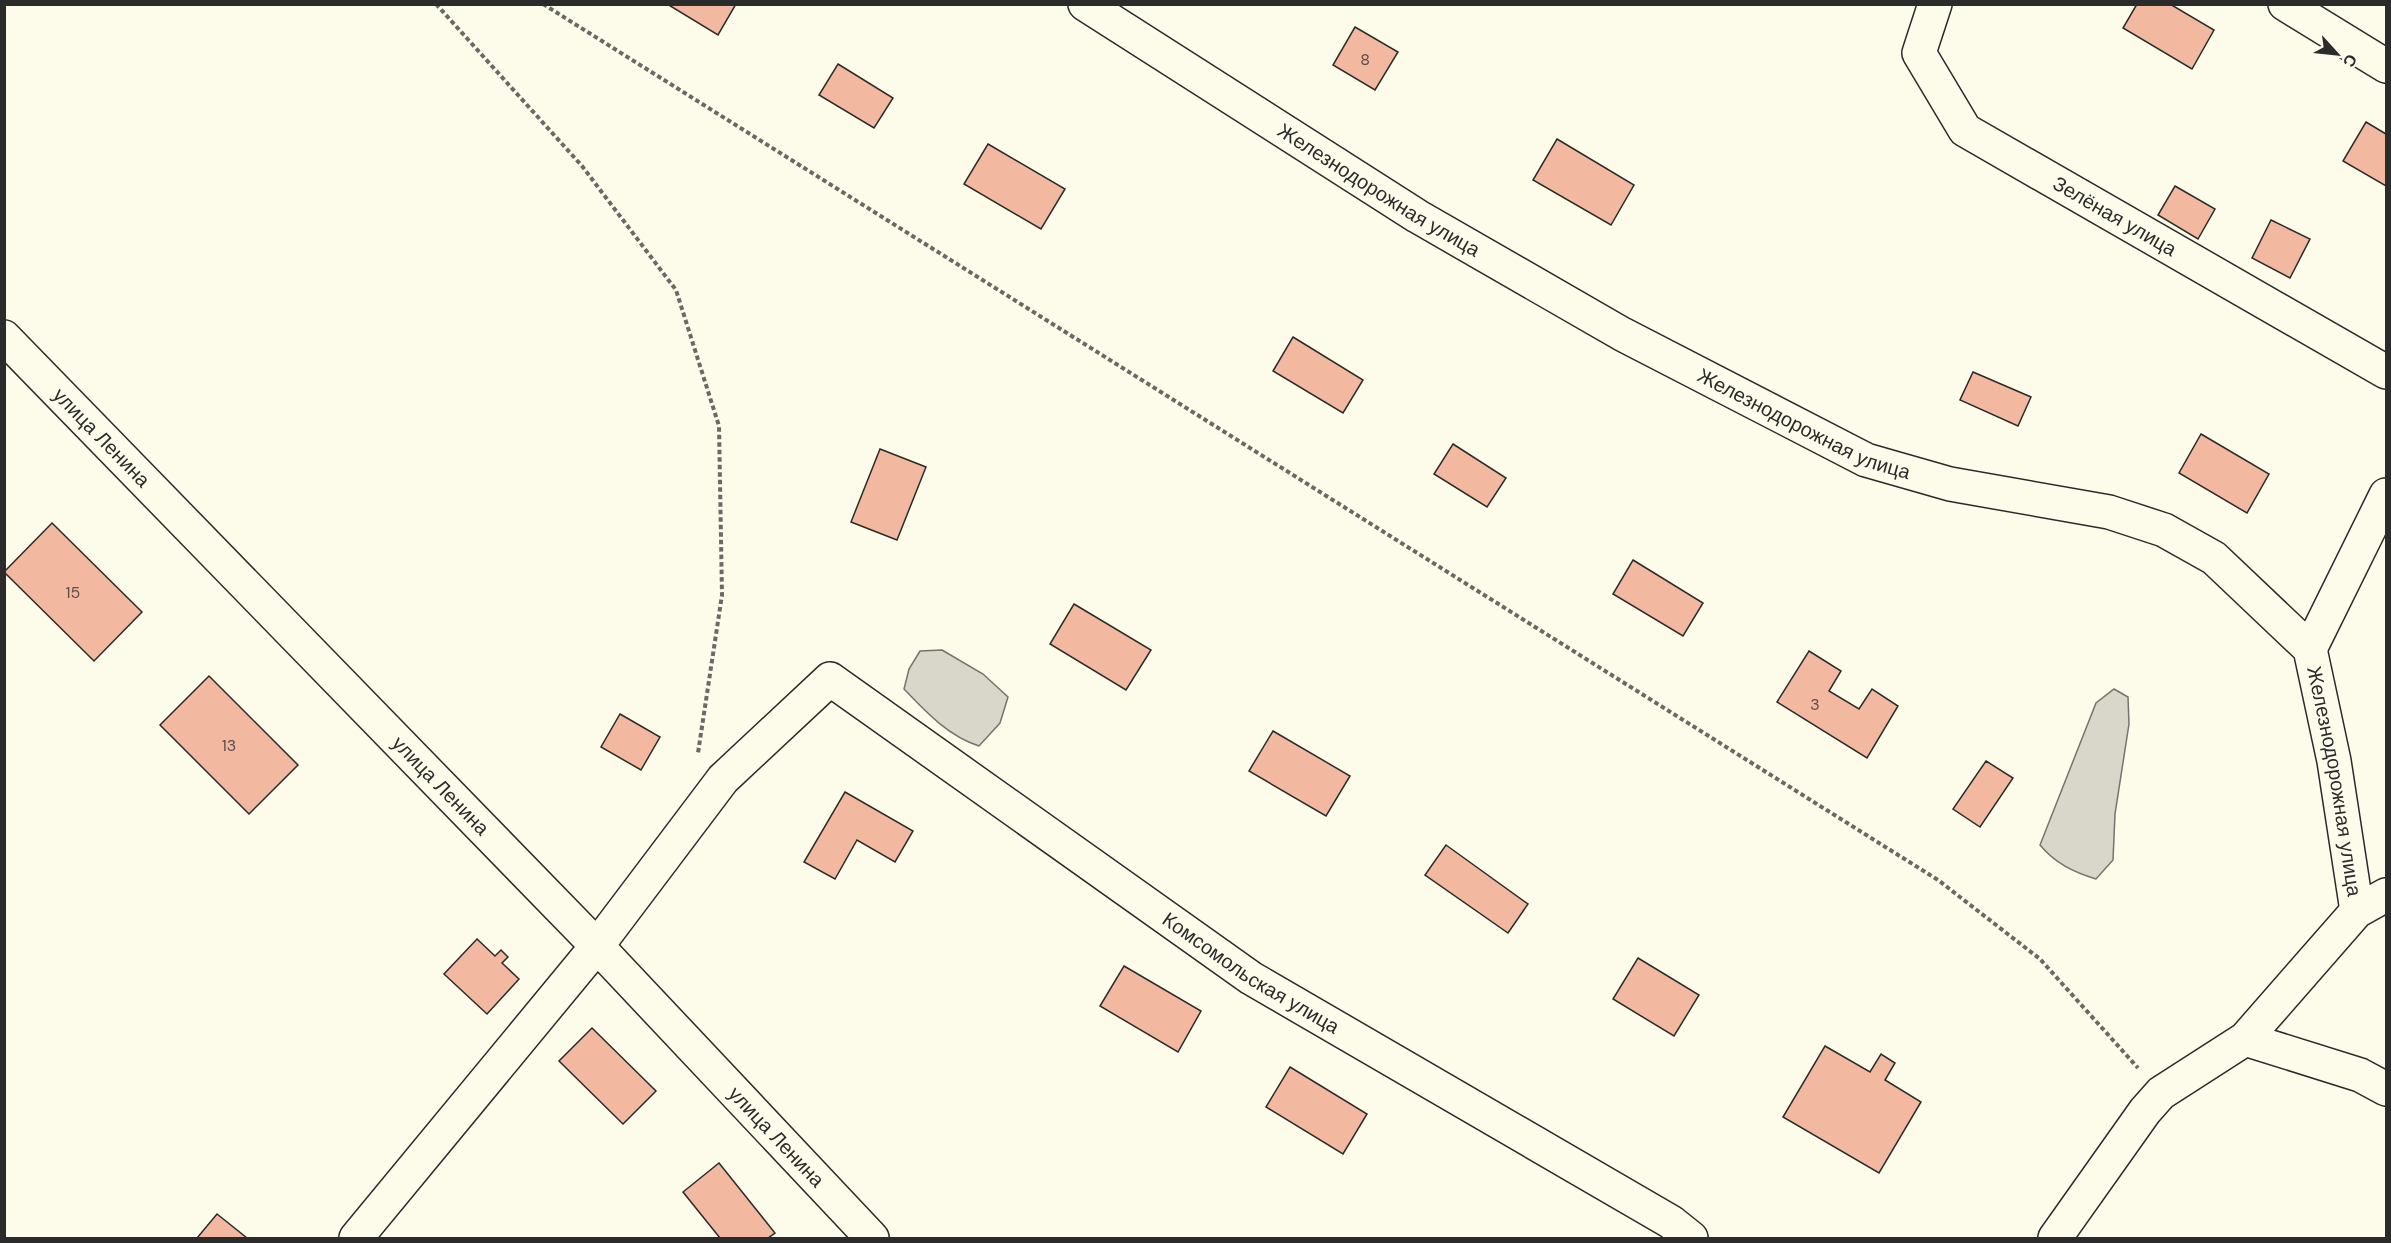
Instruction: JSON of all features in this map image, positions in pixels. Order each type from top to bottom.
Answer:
[{"type":"street","name":"Железнодорожная улица","points":[[1085,4],[1418,216],[1633,339],[1866,460],[1950,484],[2109,512],[2164,530],[2214,558],[2310,649],[2334,761],[2357,910]]},
{"type":"street","name":"Зелёная улица","points":[[1935,4],[1919,53],[1965,130],[2386,372]]},
{"type":"street","points":[[2284,4],[2386,66]]},
{"type":"street","name":"улица Ленина","points":[[4,337],[597,946],[872,1239]]},
{"type":"street","points":[[2310,649],[2386,495]]},
{"type":"street","name":"Комсомольская улица","points":[[597,946],[723,779],[830,679],[1251,978],[1671,1222],[1691,1239]]},
{"type":"street","points":[[2055,1239],[2145,1111],[2161,1093],[2245,1038],[2357,910],[2386,895]]},
{"type":"street","points":[[356,1239],[597,946]]},
{"type":"street","points":[[2245,1038],[2360,1075],[2386,1089]]},
{"type":"path","points":[[436,4],[582,166],[676,290],[719,426],[722,595],[696,762]]},
{"type":"path","points":[[543,4],[1938,880],[2040,959],[2161,1093]]},
{"type":"shaded area","points":[[942,650],[983,674],[1008,697],[1000,723],[979,746],[947,730],[904,689],[909,669],[920,651]]},
{"type":"shaded area","points":[[2114,689],[2128,697],[2129,724],[2115,814],[2113,860],[2096,879],[2065,866],[2040,845],[2096,703]]},
{"type":"building","points":[[667,4],[736,4],[718,35]]},
{"type":"building","points":[[2137,4],[2170,4],[2214,30],[2192,69],[2123,28]]},
{"type":"building","points":[[1355,27],[1398,52],[1375,90],[1333,65]]},
{"type":"building","points":[[838,64],[893,98],[874,128],[819,95]]},
{"type":"building","points":[[2366,122],[2386,134],[2386,186],[2343,161]]},
{"type":"building","points":[[1557,139],[1634,185],[1611,225],[1533,180]]},
{"type":"building","points":[[988,144],[1065,189],[1041,229],[964,184]]},
{"type":"building","points":[[2175,186],[2215,209],[2198,239],[2158,215]]},
{"type":"building","points":[[2271,220],[2310,239],[2290,278],[2252,258]]},
{"type":"building","points":[[1293,337],[1363,380],[1343,413],[1273,371]]},
{"type":"building","points":[[1973,372],[2031,397],[2018,426],[1960,400]]},
{"type":"building","points":[[2201,434],[2269,474],[2247,513],[2179,473]]},
{"type":"building","points":[[1453,444],[1506,478],[1487,507],[1434,474]]},
{"type":"building","points":[[880,449],[926,467],[897,540],[851,522]]},
{"type":"building","points":[[52,523],[142,612],[94,661],[4,572]]},
{"type":"building","points":[[1633,560],[1703,603],[1683,636],[1613,594]]},
{"type":"building","points":[[1074,604],[1151,650],[1126,690],[1050,644]]},
{"type":"building","points":[[1809,651],[1841,671],[1829,691],[1859,709],[1872,689],[1898,706],[1867,758],[1777,702]]},
{"type":"building","points":[[209,676],[298,765],[249,814],[160,725]]},
{"type":"building","points":[[620,714],[660,737],[641,770],[601,747]]},
{"type":"building","points":[[1273,731],[1350,776],[1326,816],[1249,771]]},
{"type":"building","points":[[1986,761],[2013,778],[1980,827],[1953,809]]},
{"type":"building","points":[[845,792],[913,831],[895,862],[857,840],[835,879],[804,862]]},
{"type":"building","points":[[1446,845],[1528,904],[1508,933],[1425,875]]},
{"type":"building","points":[[477,939],[495,956],[501,950],[508,957],[502,963],[519,979],[487,1014],[444,974]]},
{"type":"building","points":[[1638,958],[1699,995],[1674,1036],[1613,999]]},
{"type":"building","points":[[1124,966],[1201,1011],[1178,1052],[1100,1006]]},
{"type":"building","points":[[592,1028],[656,1091],[623,1124],[559,1061]]},
{"type":"building","points":[[1825,1046],[1870,1072],[1881,1054],[1895,1063],[1885,1080],[1921,1102],[1879,1173],[1783,1117]]},
{"type":"building","points":[[1290,1067],[1367,1114],[1343,1154],[1266,1107]]},
{"type":"building","points":[[719,1163],[775,1233],[768,1238],[720,1238],[683,1192]]},
{"type":"building","points":[[217,1214],[247,1238],[197,1238]]}]
